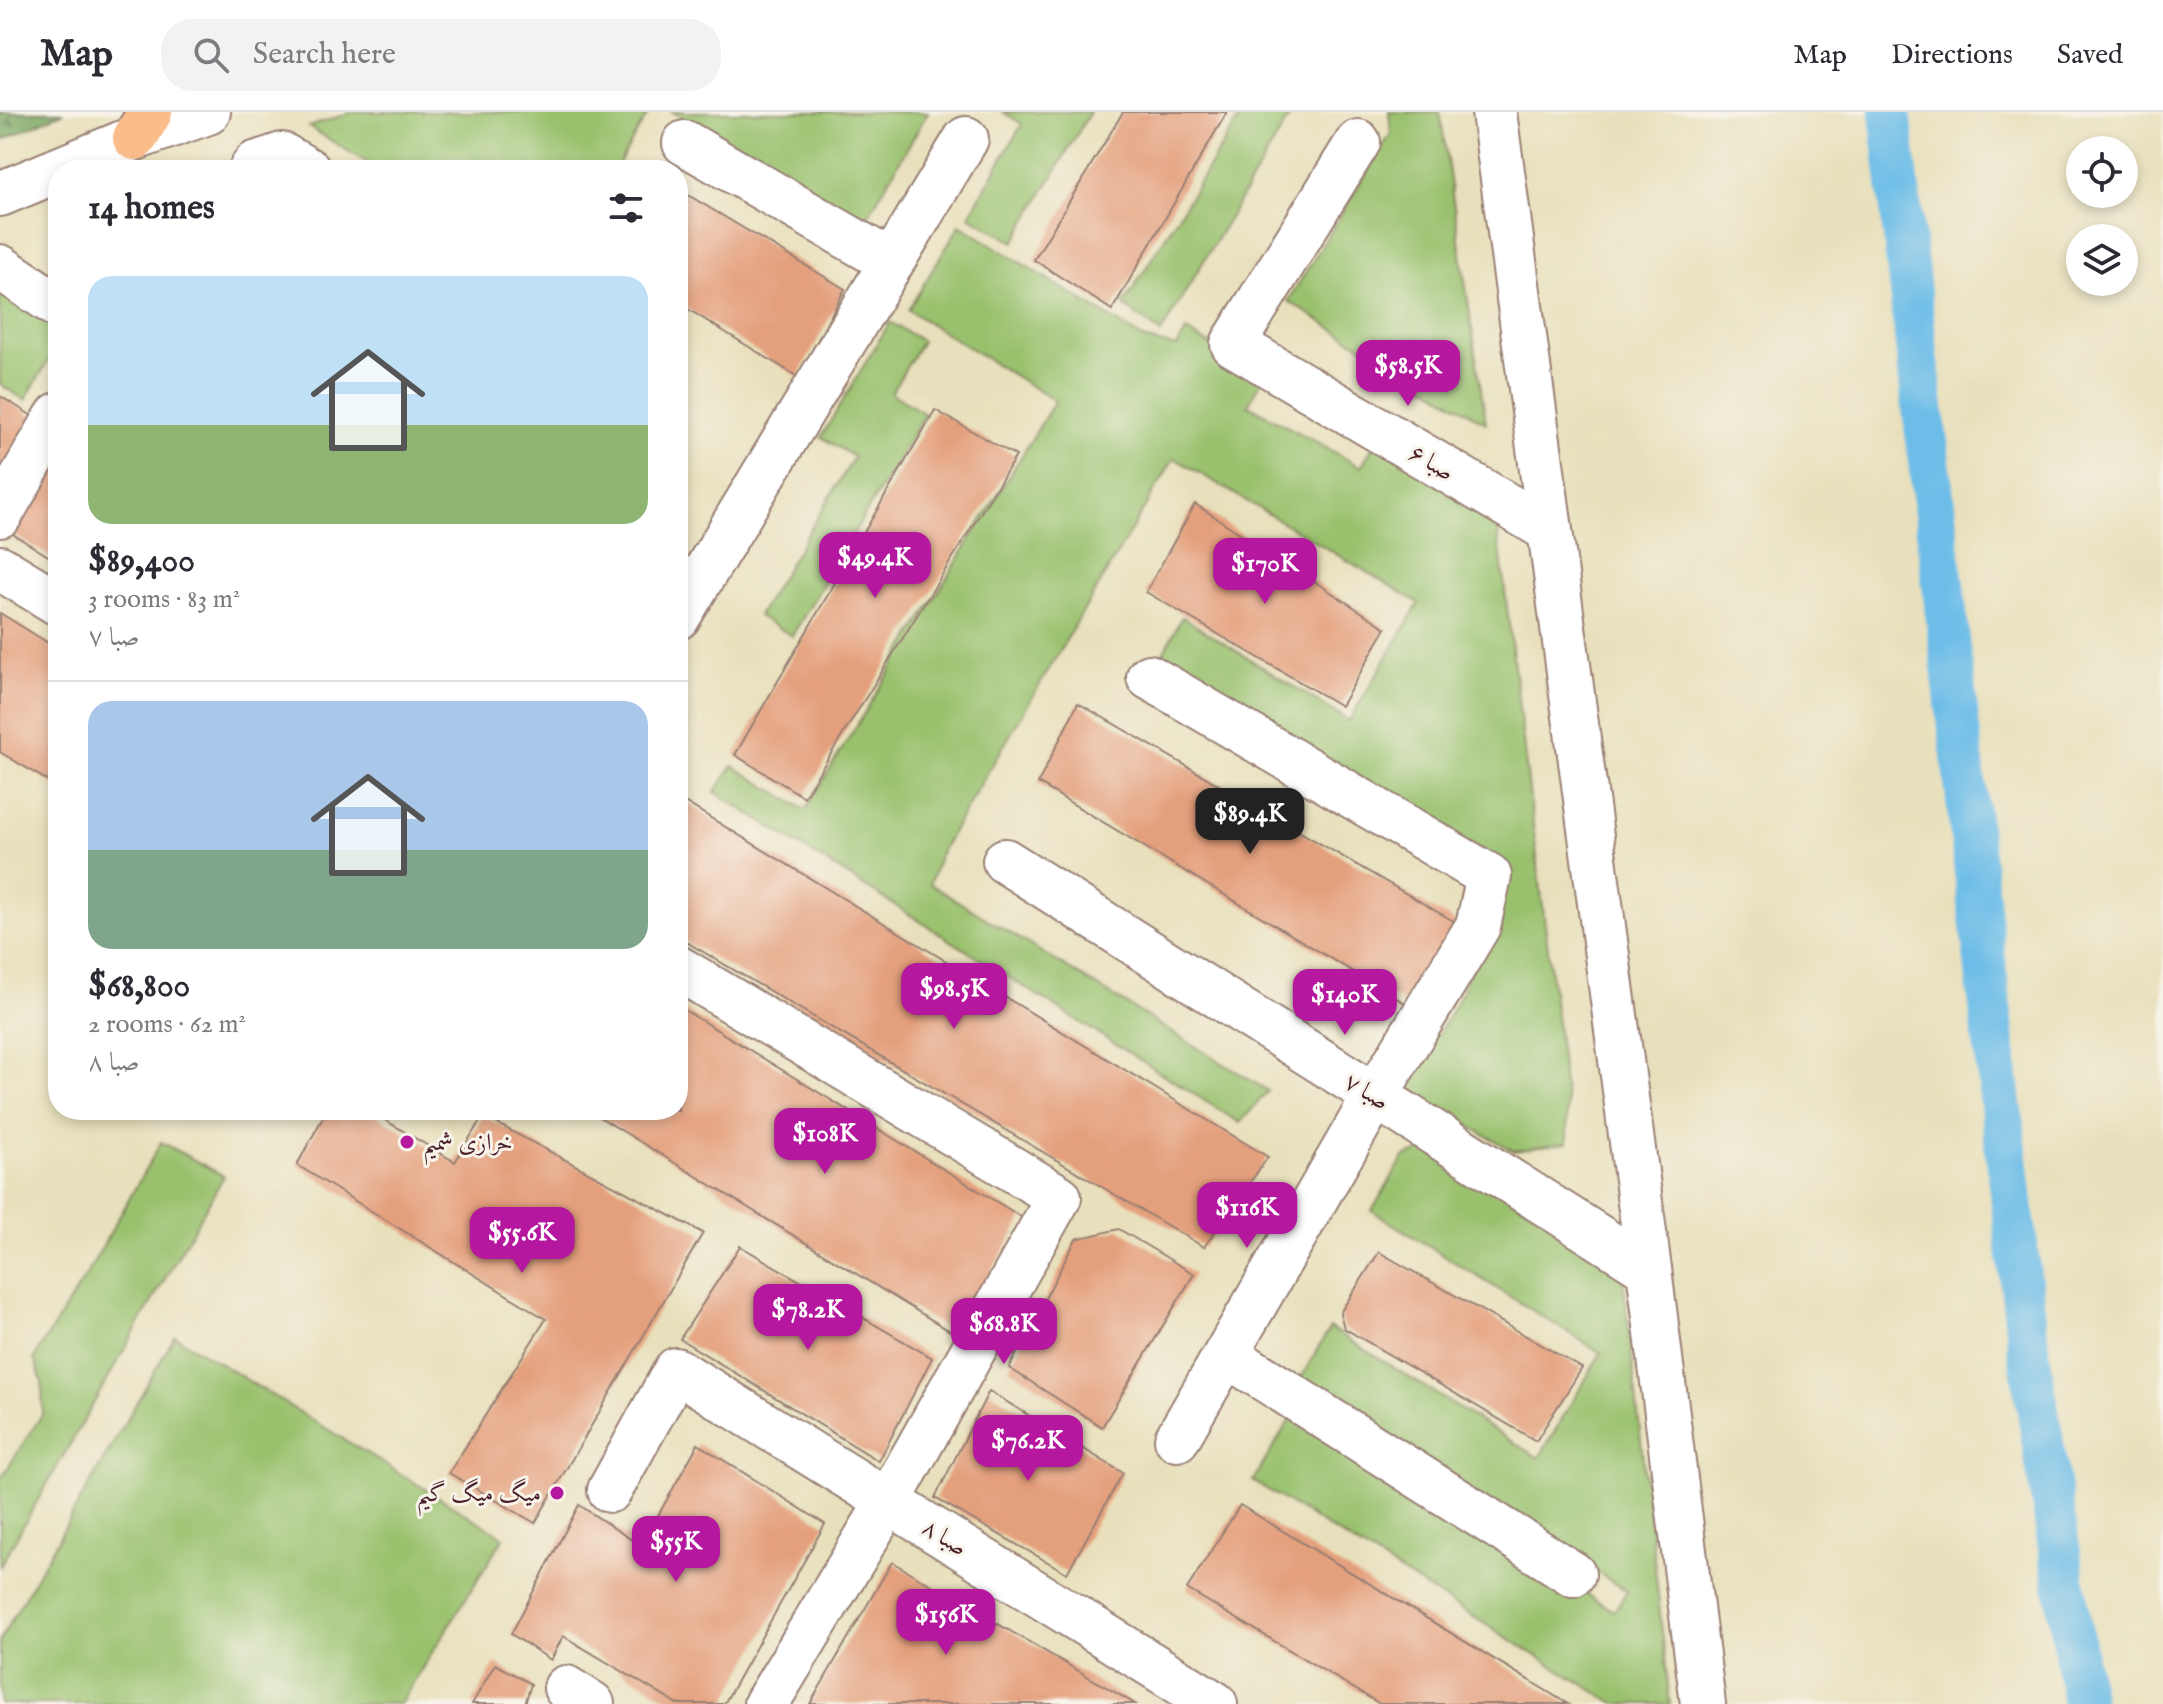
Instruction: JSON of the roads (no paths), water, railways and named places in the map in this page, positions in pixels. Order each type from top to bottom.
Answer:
[{"type":"street","points":[[70,160],[143,125],[208,112]]},
{"type":"street","points":[[1494,112],[1649,1269],[1703,1704]]},
{"type":"street","points":[[688,600],[966,139]]},
{"type":"street","name":"صبا ۶","points":[[1358,142],[1233,344],[1549,530]]},
{"type":"street","points":[[685,143],[891,262]]},
{"type":"street","points":[[267,160],[282,155],[291,160]]},
{"type":"street","points":[[0,194],[48,171]]},
{"type":"street","points":[[0,267],[48,299]]},
{"type":"street","points":[[0,515],[48,432]]},
{"type":"street","points":[[0,568],[48,597]]},
{"type":"street","points":[[1149,677],[1489,876],[1478,926],[1375,1096],[1177,1439]]},
{"type":"street","name":"صبا ۷","points":[[1005,861],[1649,1269]]},
{"type":"street","points":[[688,974],[1059,1197],[888,1502],[766,1704]]},
{"type":"street","points":[[1227,1355],[1573,1574]]},
{"type":"street","name":"صبا ۸","points":[[610,1490],[676,1370],[1215,1704]]},
{"type":"waterway","points":[[1890,112],[2028,1346],[2083,1704]]},
{"type":"place","name":"خرازی شمیم","points":[[407,1142]]},
{"type":"place","name":"میگ میگ گیم","points":[[557,1493]]}]
